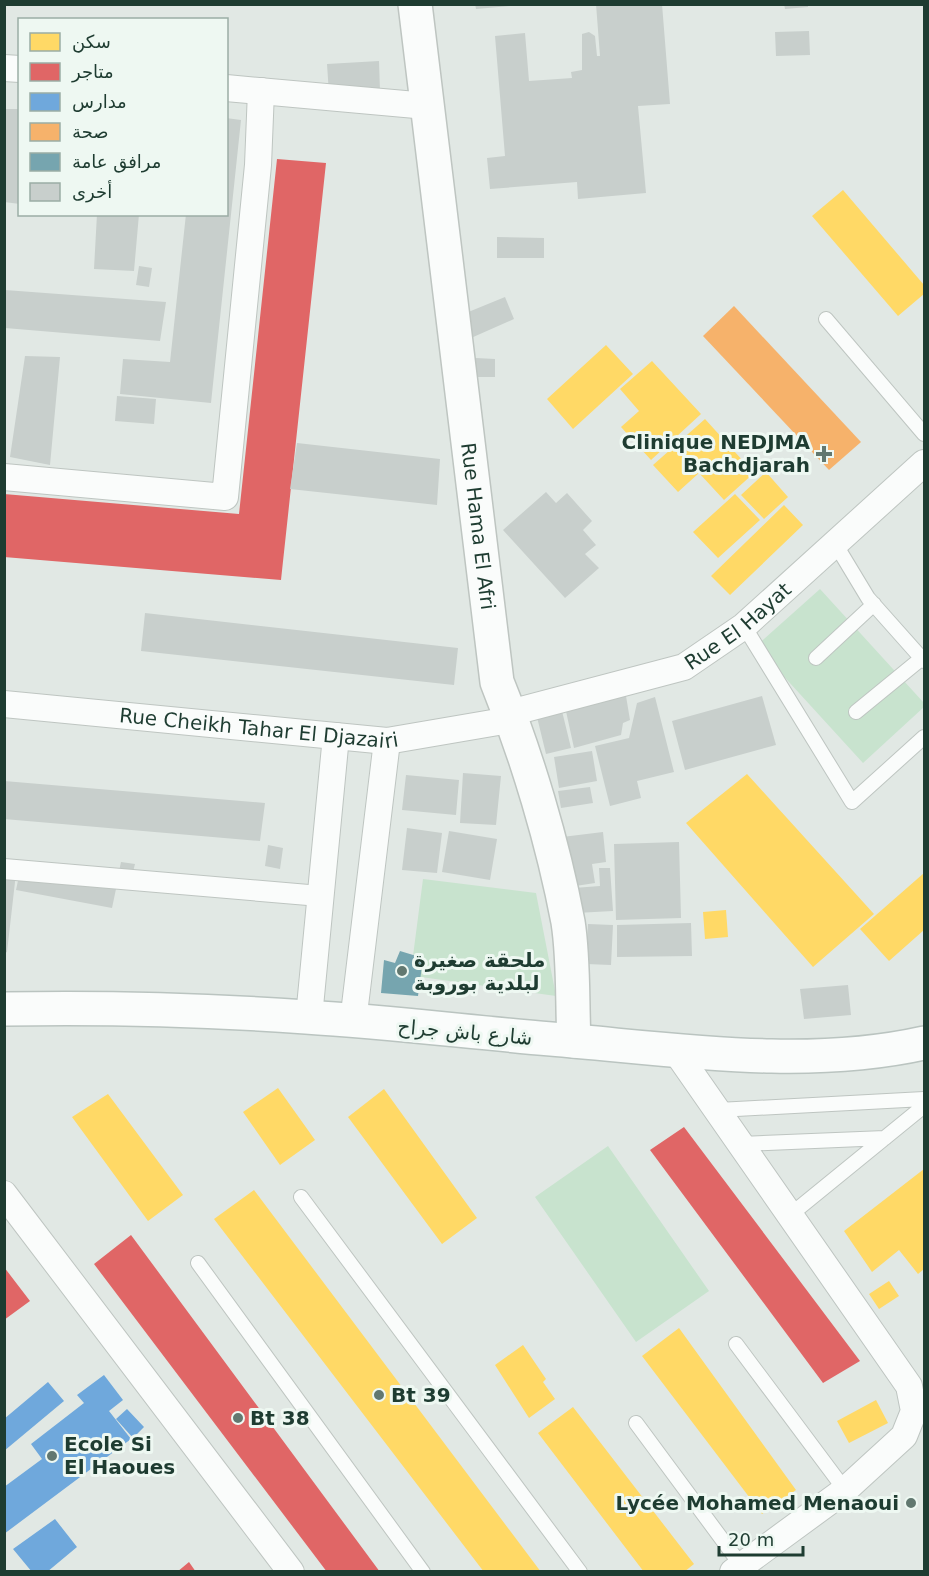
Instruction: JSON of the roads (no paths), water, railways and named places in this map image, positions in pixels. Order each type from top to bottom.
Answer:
[{"type":"street","name":"Rue Hama El Afri","points":[[415,4],[497,682],[510,713],[544,827],[568,924],[574,1041]]},
{"type":"street","points":[[228,88],[427,106]]},
{"type":"street","points":[[4,477],[225,497],[258,165],[261,91]]},
{"type":"street","name":"Rue El Hayat","points":[[510,713],[684,667],[744,626],[924,463]]},
{"type":"street","name":"Rue Cheikh Tahar El Djazairi","points":[[4,704],[387,741],[498,722],[510,713]]},
{"type":"street","points":[[309,1017],[336,736]]},
{"type":"street","points":[[353,1022],[387,741]]},
{"type":"street","points":[[4,869],[320,896]]},
{"type":"street","name":"شارع باش جراح","points":[[4,1009],[84,1008],[309,1017],[675,1050],[807,1057],[898,1049],[924,1043]]},
{"type":"street","points":[[675,1050],[909,1386],[914,1411],[904,1436],[845,1490],[737,1568]]},
{"type":"street","points":[[4,1194],[291,1572]]},
{"type":"lane","points":[[826,319],[924,434]]},
{"type":"lane","points":[[836,545],[874,604],[923,659],[856,712]]},
{"type":"lane","points":[[816,658],[874,604]]},
{"type":"lane","points":[[744,626],[852,802],[924,737]]},
{"type":"lane","points":[[718,1110],[924,1099]]},
{"type":"lane","points":[[789,1216],[924,1106]]},
{"type":"lane","points":[[741,1144],[885,1138]]},
{"type":"lane","points":[[301,1197],[580,1572]]},
{"type":"lane","points":[[198,1263],[423,1572]]},
{"type":"lane","points":[[736,1344],[845,1490]]},
{"type":"lane","points":[[636,1422],[737,1568]]},
{"type":"place","name":"Clinique NEDJMA Bachdjarah","points":[[824,454]]},
{"type":"place","name":"ملحقة صغيرة لبلدية بوروبة","points":[[402,971]]},
{"type":"place","name":"Bt 39","points":[[379,1395]]},
{"type":"place","name":"Bt 38","points":[[238,1418]]},
{"type":"place","name":"Ecole Si El Haoues","points":[[52,1456]]},
{"type":"place","name":"Lycée Mohamed Menaoui","points":[[911,1503]]}]
